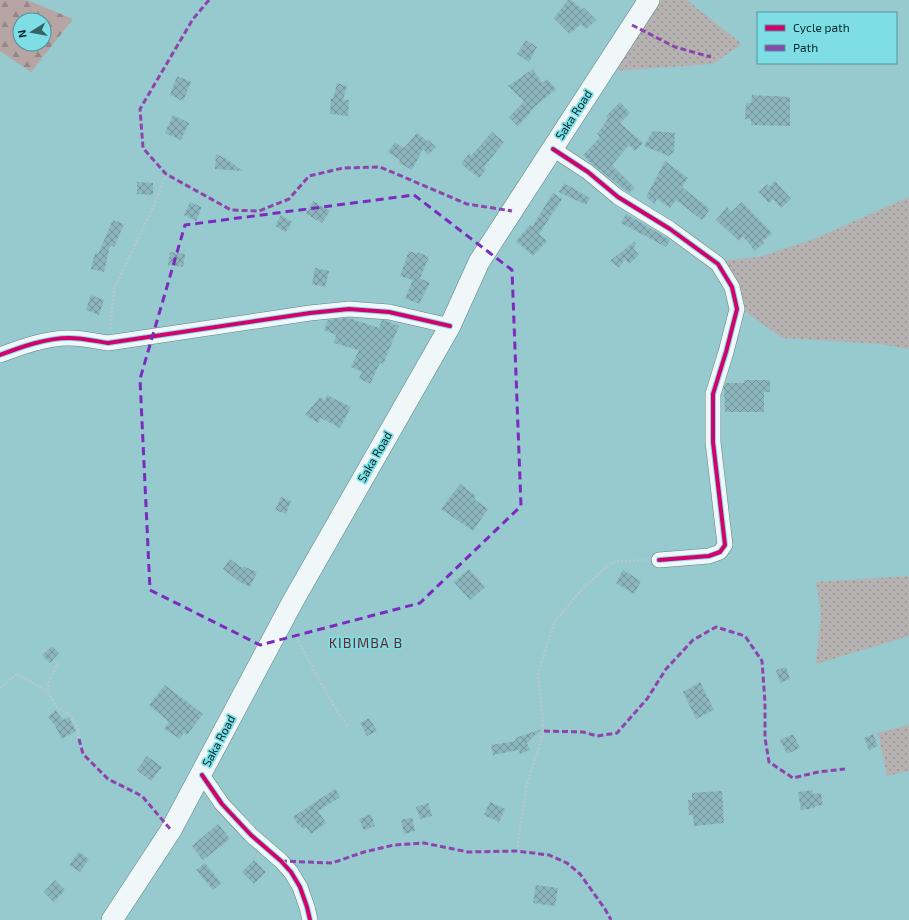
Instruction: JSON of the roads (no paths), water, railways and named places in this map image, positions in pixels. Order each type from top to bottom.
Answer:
[{"type":"main road","name":"Saka Road","points":[[112,920],[171,830],[202,775],[285,616],[450,326],[480,262],[649,0]]},
{"type":"street","points":[[553,149],[588,172],[618,197],[670,229],[718,264],[732,287],[735,298],[737,309],[713,394],[713,442],[725,545],[720,552],[710,556],[659,560]]},
{"type":"street","points":[[0,355],[51,340],[68,338],[108,343],[310,313],[349,309],[389,312],[450,326]]},
{"type":"street","points":[[202,775],[222,804],[251,835],[281,861],[291,872],[300,887],[308,907],[310,920]]},
{"type":"district","name":"KIBIMBA B","points":[[366,643]]}]
